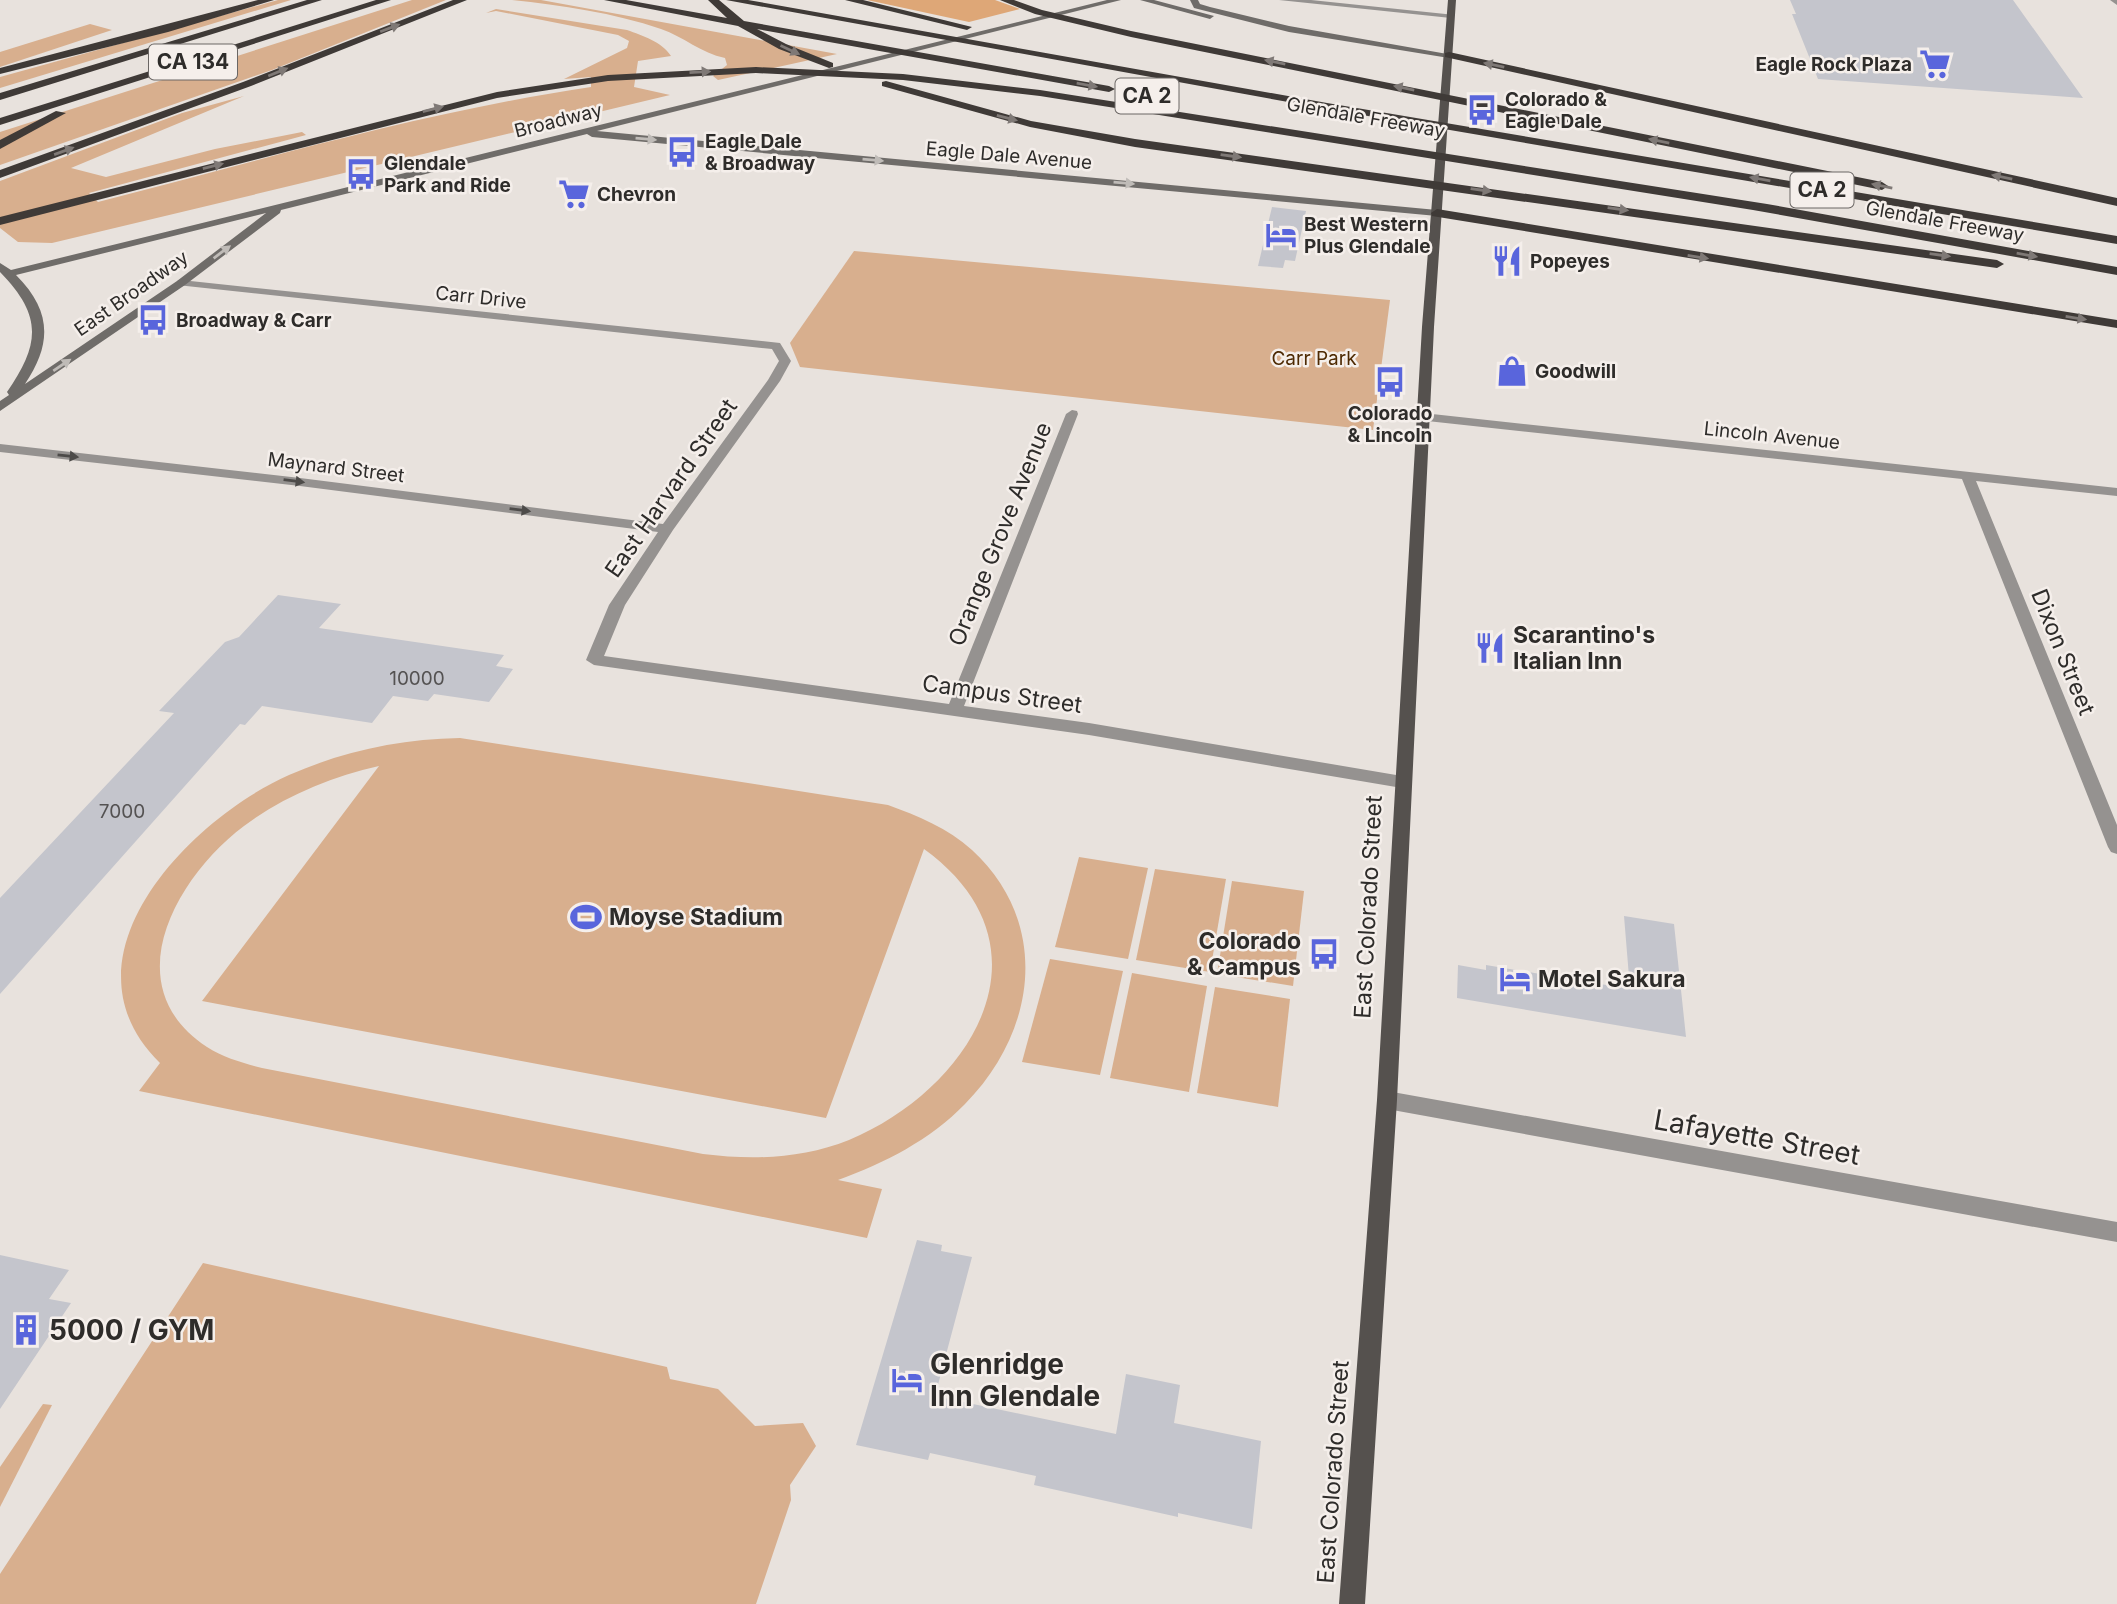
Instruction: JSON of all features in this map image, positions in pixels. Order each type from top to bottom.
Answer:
[{"type":"highway","points":[[0,70],[164,30],[269,0]]},
{"type":"highway","name":"CA 134","points":[[0,97],[317,0]]},
{"type":"highway","points":[[0,110],[360,0]]},
{"type":"highway","name":"CA 134","points":[[0,122],[386,0]]},
{"type":"highway","points":[[0,174],[247,84],[462,0]]},
{"type":"highway","name":"CA 2","points":[[609,0],[1120,91]]},
{"type":"highway","points":[[713,0],[738,22],[810,58],[961,107],[1030,124],[1135,143],[1550,199],[2117,281]]},
{"type":"highway","name":"Glendale Freeway","points":[[731,0],[1327,106],[2117,240]]},
{"type":"highway","points":[[850,0],[1011,36]]},
{"type":"highway","points":[[1005,0],[1039,12],[1131,34],[2117,233]]},
{"type":"highway","points":[[0,110],[331,4]]},
{"type":"highway","points":[[0,145],[61,113],[106,85],[171,37],[201,8]]},
{"type":"highway","points":[[0,70],[157,20]]},
{"type":"highway","points":[[1051,44],[1123,60],[1176,78]]},
{"type":"highway","points":[[1449,55],[2117,202]]},
{"type":"highway","points":[[0,220],[453,104],[584,81],[659,74],[756,69],[845,72],[940,80],[1318,132]]},
{"type":"highway","name":"Glendale Freeway","points":[[1187,103],[1318,132],[2117,271]]},
{"type":"highway","points":[[1437,213],[2117,324]]},
{"type":"main road","name":"Broadway","points":[[4,270],[282,207],[1117,0]]},
{"type":"main road","points":[[1144,0],[1166,7],[1449,55]]},
{"type":"main road","points":[[1194,0],[1197,6],[1289,29]]},
{"type":"main road","name":"East Colorado Street","points":[[1352,1604],[1387,1100],[1423,416],[1452,0]]},
{"type":"main road","name":"Eagle Dale Avenue","points":[[578,133],[1437,213]]},
{"type":"main road","name":"East Broadway","points":[[2,405],[181,283],[282,207]]},
{"type":"main road","points":[[2,405],[31,369],[41,330],[36,307],[4,270]]},
{"type":"street","points":[[1283,0],[1451,15]]},
{"type":"street","name":"Carr Drive","points":[[181,283],[776,346]]},
{"type":"street","name":"East Harvard Street","points":[[594,660],[617,605],[667,529],[774,381],[785,360],[776,346]]},
{"type":"street","name":"Orange Grove Avenue","points":[[954,711],[1072,414]]},
{"type":"street","name":"Lincoln Avenue","points":[[1423,416],[2117,492]]},
{"type":"street","name":"Maynard Street","points":[[0,448],[300,482],[667,529]]},
{"type":"street","name":"Dixon Street","points":[[1967,475],[2117,847]]},
{"type":"street","name":"Campus Street","points":[[594,660],[1089,729],[1402,782]]},
{"type":"street","name":"Lafayette Street","points":[[1387,1100],[2117,1232]]},
{"type":"green space","points":[[278,0],[291,0],[0,88],[0,77]]},
{"type":"green space","points":[[412,0],[446,0],[272,70],[0,165],[0,132]]},
{"type":"green space","points":[[512,0],[541,0],[837,54],[718,80],[713,76],[727,65],[725,58],[661,29],[587,10]]},
{"type":"green space","points":[[496,9],[627,30],[651,40],[662,46],[671,56],[638,61],[634,87],[670,95],[52,243],[18,242],[0,228],[0,181],[182,113],[244,96],[71,168],[106,177],[215,149],[302,132],[306,135],[89,193],[98,202],[405,123],[591,87],[591,77],[564,79],[627,48],[629,41],[618,35],[496,11],[486,13]]},
{"type":"green space","points":[[90,24],[112,30],[0,67],[0,52]]},
{"type":"green space","name":"Carr Park","points":[[854,251],[1390,300],[1373,430],[800,367],[790,343]]},
{"type":"green space","points":[[460,738],[888,805],[953,835],[972,850],[997,879],[1014,910],[1023,943],[1025,977],[1020,1011],[1008,1044],[989,1075],[951,1117],[906,1149],[838,1180],[882,1189],[867,1238],[139,1091],[160,1063],[131,1022],[121,980],[128,937],[147,896],[176,858],[212,824],[251,796],[289,775],[351,753]],"holes":[[[379,766],[202,1001],[826,1118],[924,849],[964,887],[986,928],[992,970],[983,1011],[963,1051],[932,1086],[893,1117],[849,1140],[813,1151],[777,1156],[703,1154],[262,1068],[227,1057],[207,1047],[179,1022],[164,994],[160,964],[165,933],[178,902],[196,873],[219,848],[259,815],[309,789]]]},
{"type":"green space","points":[[1079,857],[1148,868],[1128,959],[1055,947]]},
{"type":"green space","points":[[1155,869],[1226,879],[1210,972],[1136,960]]},
{"type":"green space","points":[[1232,881],[1304,891],[1293,986],[1217,974]]},
{"type":"green space","points":[[1050,959],[1123,971],[1100,1075],[1022,1062]]},
{"type":"green space","points":[[1132,973],[1207,986],[1189,1092],[1110,1078]]},
{"type":"green space","points":[[1215,987],[1290,999],[1278,1107],[1197,1093]]},
{"type":"green space","points":[[203,1263],[667,1367],[670,1379],[718,1389],[755,1426],[803,1423],[816,1446],[790,1485],[791,1500],[756,1604],[0,1604],[0,1574]]},
{"type":"green space","points":[[43,1404],[52,1405],[0,1507],[0,1467]]},
{"type":"shaded area","points":[[867,0],[995,0],[1020,9],[969,22]]},
{"type":"building","name":"Eagle Rock Plaza","points":[[1790,0],[2013,0],[2083,98],[1818,79],[1792,14],[1796,14]]},
{"type":"building","points":[[1272,207],[1306,211],[1295,261],[1285,260],[1283,268],[1258,266]]},
{"type":"building","points":[[278,595],[341,604],[319,628],[504,655],[496,666],[513,669],[489,702],[434,694],[428,701],[393,696],[372,723],[262,706],[245,725],[240,724],[0,994],[0,898],[174,713],[159,711],[225,642],[239,637]]},
{"type":"building","name":"Motel Sakura","points":[[1624,916],[1674,924],[1686,1037],[1457,998],[1458,965],[1486,970],[1486,965],[1630,989]]},
{"type":"building","name":"Glenridge Inn Glendale","points":[[917,1240],[942,1245],[941,1251],[972,1257],[935,1396],[1116,1434],[1126,1374],[1180,1385],[1174,1423],[1261,1441],[1252,1529],[1178,1513],[1178,1517],[1034,1485],[1036,1476],[930,1453],[928,1460],[856,1445]]},
{"type":"building","name":"5000 / GYM","points":[[0,1255],[69,1270],[49,1299],[71,1303],[0,1409]]},
{"type":"place","name":"Eagle Rock Plaza","points":[[1935,64]]},
{"type":"place","name":"Colorado & Eagle Dale","points":[[1482,110]]},
{"type":"place","name":"Eagle Dale & Broadway","points":[[682,152]]},
{"type":"place","name":"Glendale Park and Ride","points":[[361,174]]},
{"type":"place","name":"Chevron","points":[[574,194]]},
{"type":"place","name":"Best Western Plus Glendale","points":[[1281,235]]},
{"type":"place","name":"Popeyes","points":[[1507,261]]},
{"type":"place","name":"Broadway & Carr","points":[[153,320]]},
{"type":"place","name":"Goodwill","points":[[1512,371]]},
{"type":"place","name":"Colorado & Lincoln","points":[[1390,382]]},
{"type":"place","name":"Scarantino's Italian Inn","points":[[1490,648]]},
{"type":"place","name":"Moyse Stadium","points":[[586,917]]},
{"type":"place","name":"Colorado & Campus","points":[[1324,954]]},
{"type":"place","name":"Motel Sakura","points":[[1515,979]]},
{"type":"place","name":"5000 / GYM","points":[[26,1330]]},
{"type":"place","name":"Glenridge Inn Glendale","points":[[907,1380]]}]
